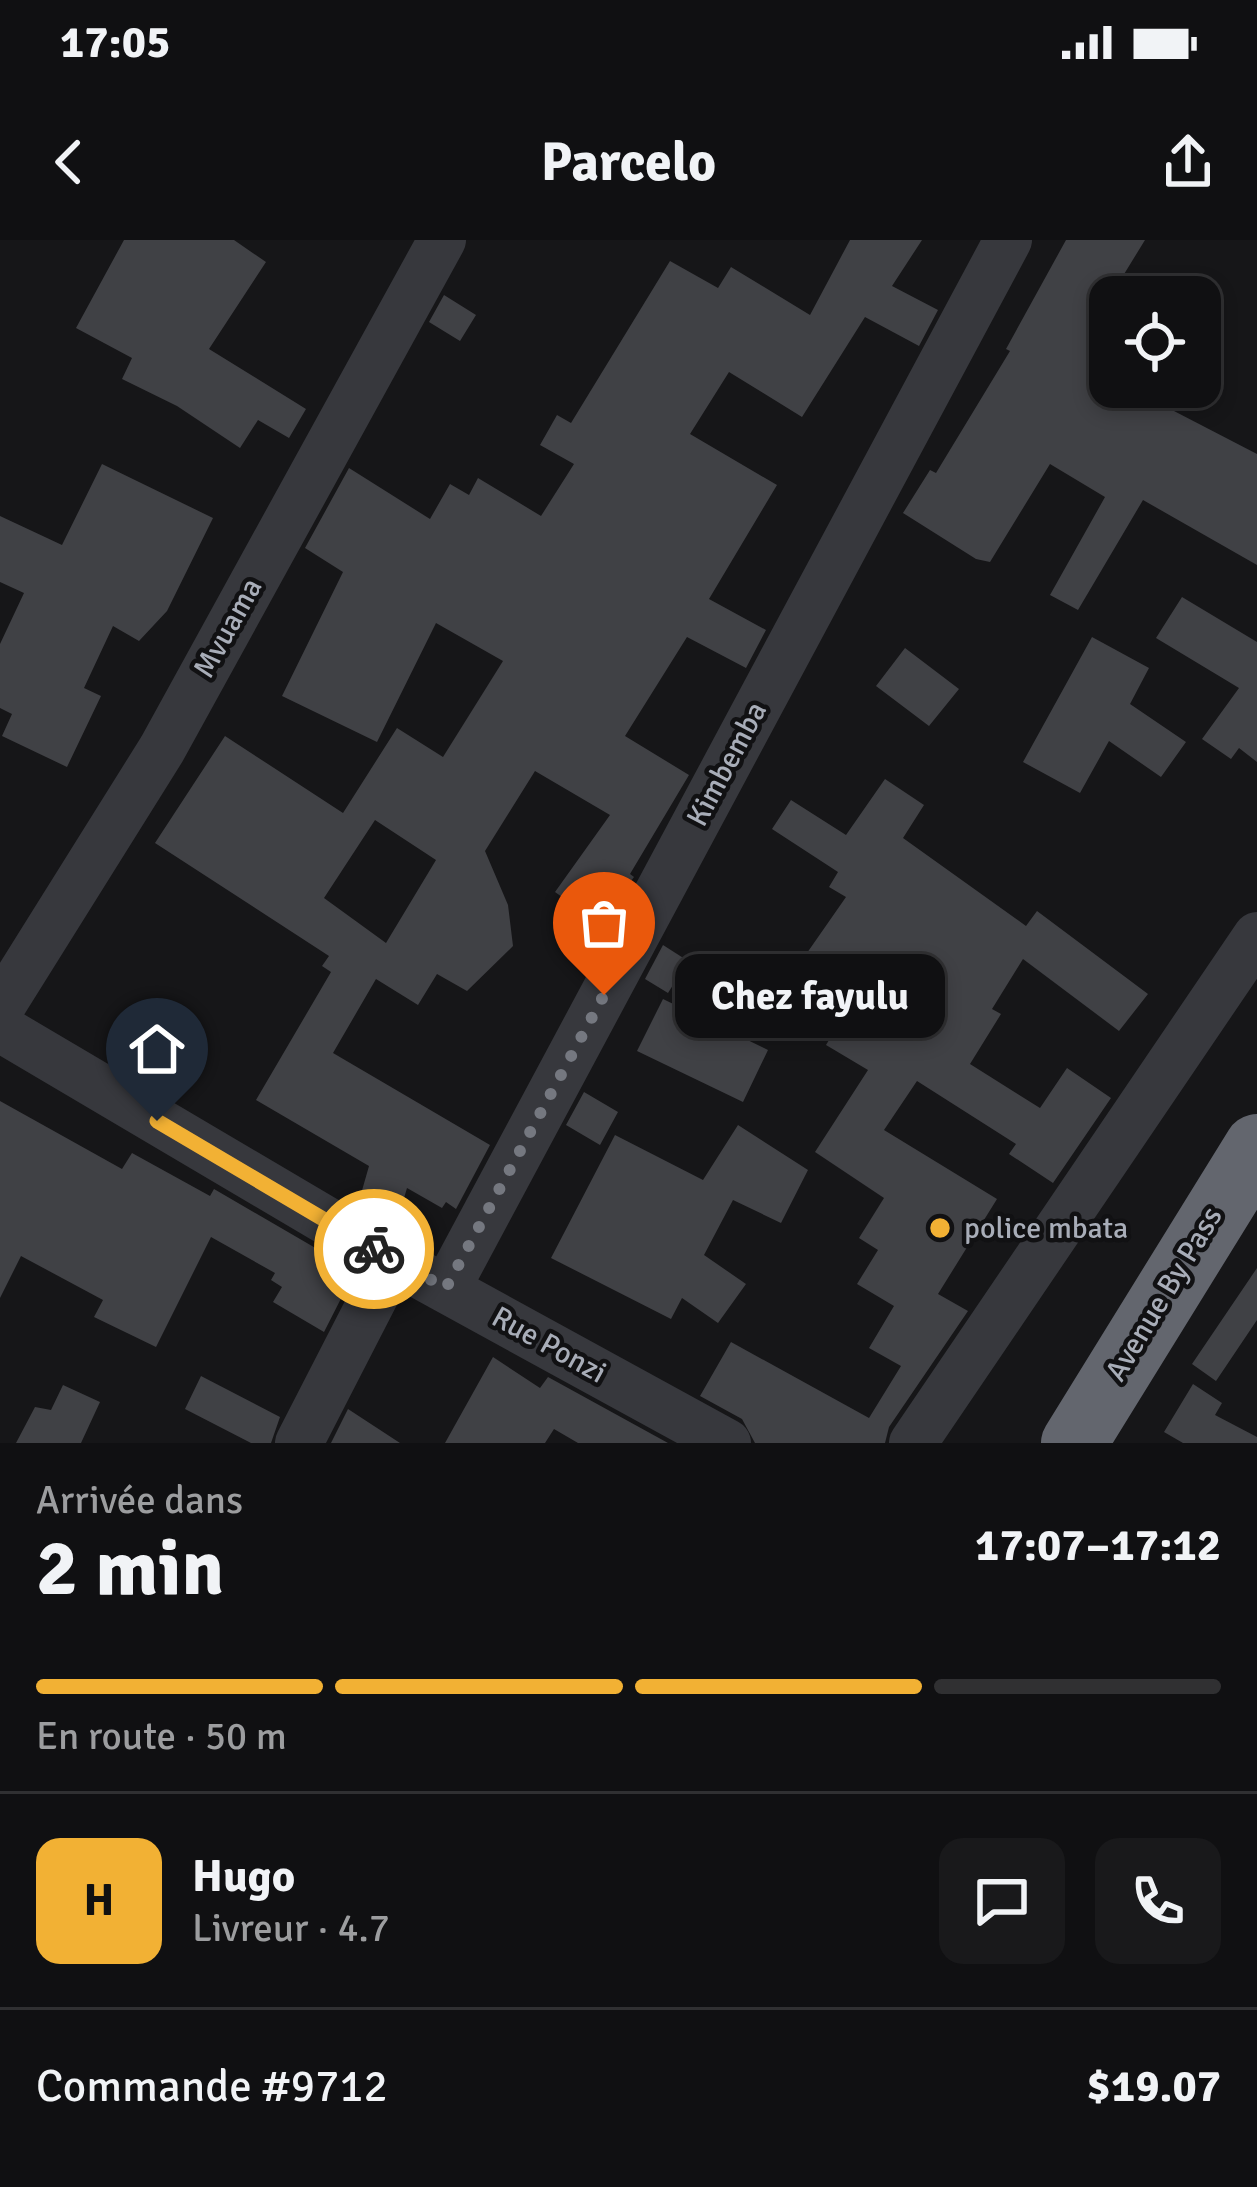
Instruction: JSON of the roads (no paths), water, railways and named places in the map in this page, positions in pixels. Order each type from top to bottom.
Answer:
[{"type":"highway","name":"Avenue By Pass","points":[[1074,1443],[1257,1147]]},
{"type":"street","name":"Mvuama","points":[[0,1008],[162,749],[442,240]]},
{"type":"street","name":"Kimbemba","points":[[446,1288],[1008,240]]},
{"type":"street","points":[[913,1443],[1257,936]]},
{"type":"street","name":"Rue Ponzi","points":[[0,1028],[393,1261],[727,1443]]},
{"type":"street","points":[[299,1443],[393,1261]]},
{"type":"place","name":"Chez fayulu","points":[[604,995]]},
{"type":"place","name":"police mbata","points":[[940,1228]]}]
